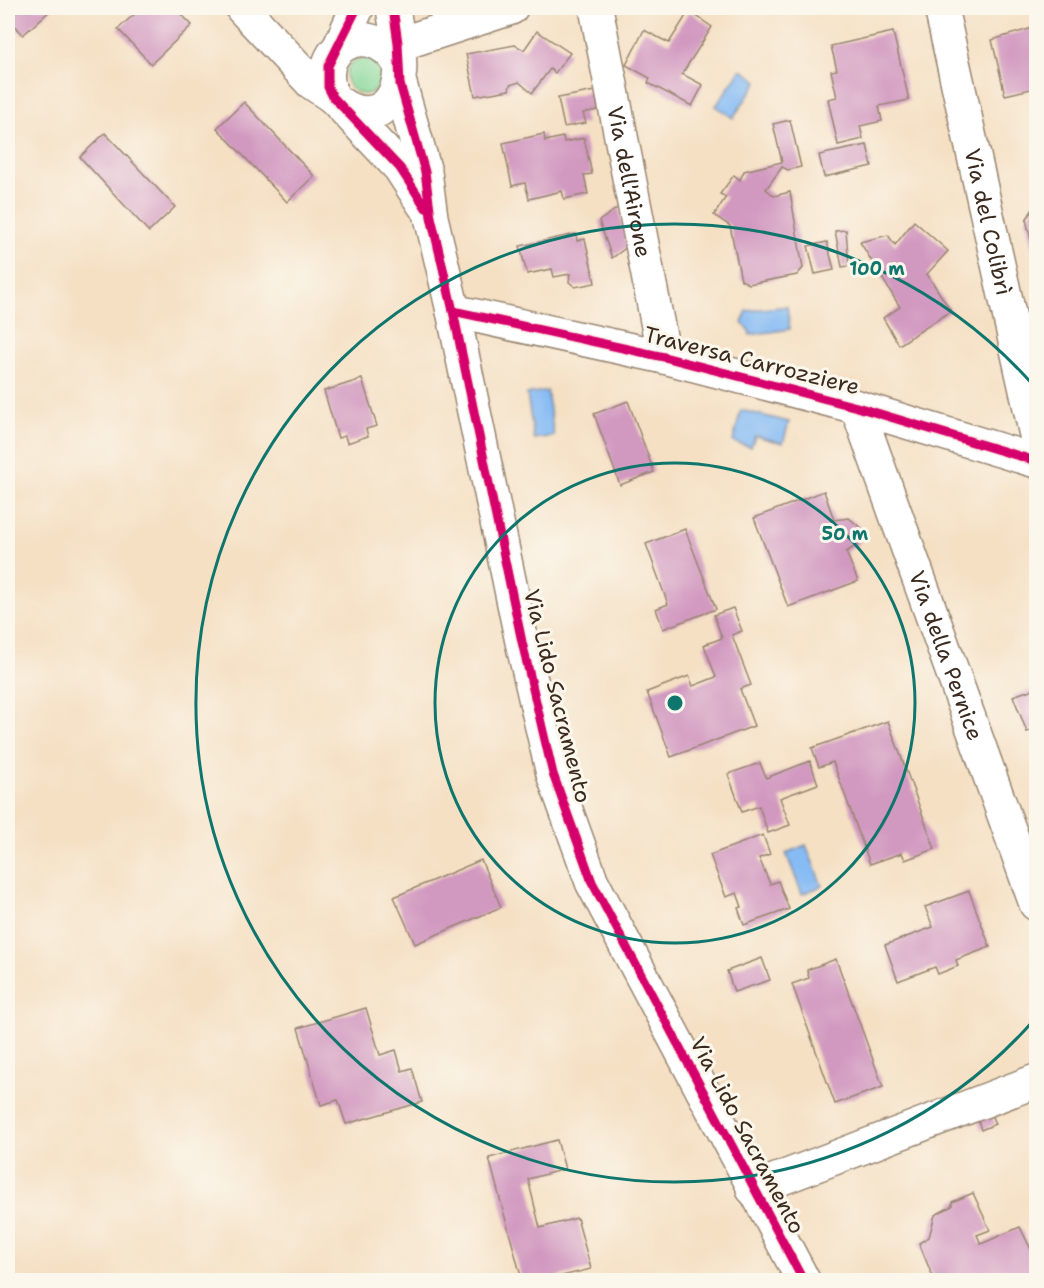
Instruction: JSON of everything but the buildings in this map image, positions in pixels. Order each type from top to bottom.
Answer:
[{"type":"street","points":[[357,8],[327,77],[336,100],[400,168],[431,217]]},
{"type":"street","points":[[248,13],[311,82],[357,112],[375,111],[391,101],[395,59],[393,8]]},
{"type":"street","points":[[395,59],[511,8]]},
{"type":"street","name":"Via dell'Airone","points":[[596,8],[664,357]]},
{"type":"street","name":"Via del Colibrì","points":[[941,8],[1036,435]]},
{"type":"street","points":[[248,13],[303,45],[337,50],[356,39],[366,39],[395,59],[425,172],[431,217]]},
{"type":"street","name":"Via Lido Sacramento","points":[[431,217],[453,311],[522,642],[553,774],[592,882],[803,1281]]},
{"type":"street","name":"Traversa Carrozziere","points":[[453,311],[664,357],[857,407],[1036,461]]},
{"type":"street","name":"Via della Pernice","points":[[857,407],[1036,904]]},
{"type":"street","points":[[753,1189],[1036,1081]]},
{"type":"green space","points":[[364,58],[377,63],[382,76],[377,89],[364,94],[351,89],[346,76],[351,63]]},
{"type":"water","points":[[741,69],[758,81],[733,118],[716,106]]},
{"type":"water","points":[[787,306],[790,329],[750,335],[749,330],[742,323],[747,311]]},
{"type":"water","points":[[547,391],[554,436],[534,439],[527,394]]},
{"type":"water","points":[[741,410],[789,422],[783,443],[755,436],[751,447],[733,442]]},
{"type":"water","points":[[806,845],[822,886],[802,894],[786,853]]},
{"type":"cycle path","points":[[357,8],[328,66],[328,87],[333,97],[400,168],[426,208]]},
{"type":"cycle path","points":[[393,8],[400,84],[425,172],[431,217],[453,311],[522,642],[553,774],[592,882],[803,1280]]},
{"type":"cycle path","points":[[453,311],[664,357],[857,407],[1036,461]]}]
